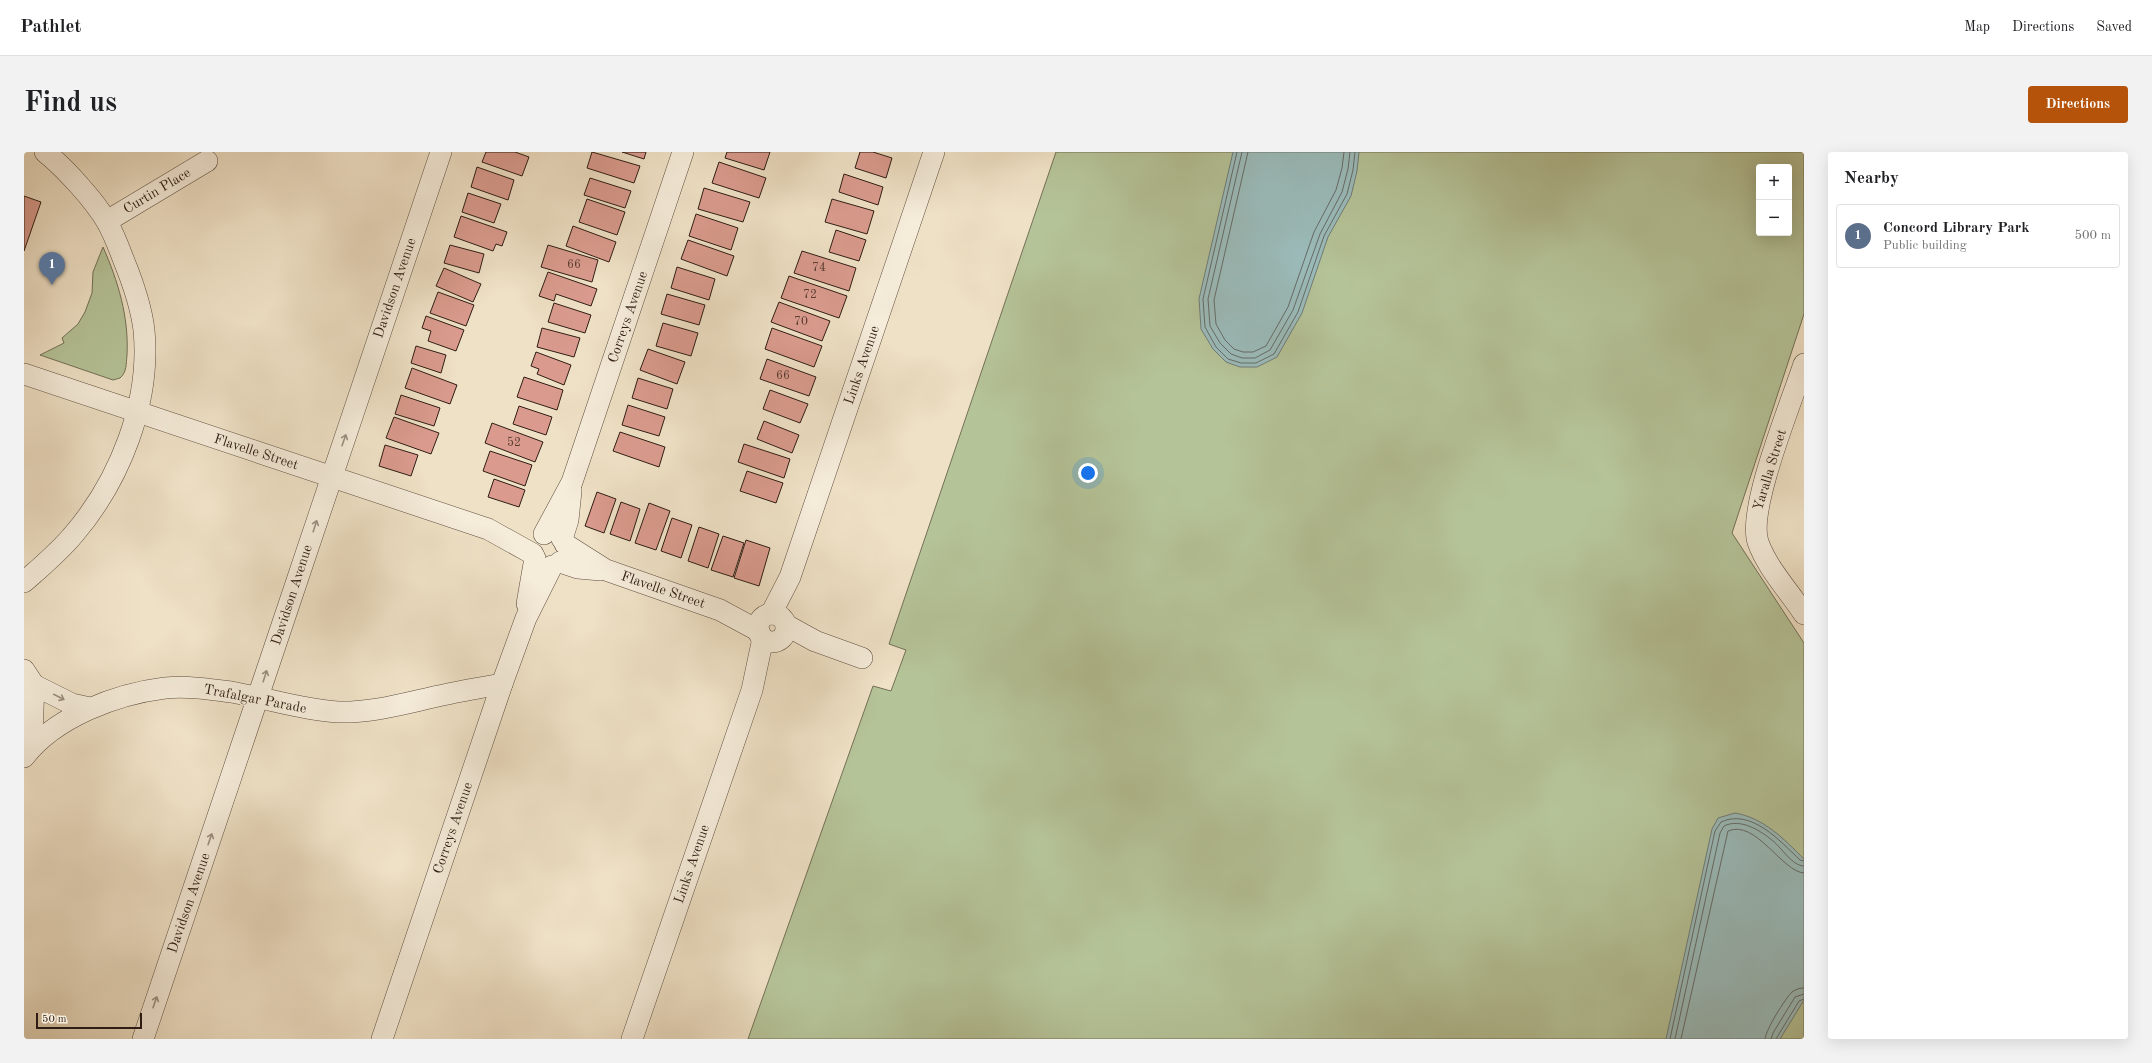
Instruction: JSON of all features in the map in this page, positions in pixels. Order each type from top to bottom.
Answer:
[{"type":"street","points":[[24,582],[62,547],[90,514],[119,464],[137,412],[144,367],[144,330],[133,283],[107,221],[79,186],[45,152]]},
{"type":"street","name":"Davidson Avenue","points":[[157,1039],[265,700],[338,479],[441,152]]},
{"type":"street","name":"Davidson Avenue","points":[[338,479],[454,152]]},
{"type":"street","name":"Correys Avenue","points":[[382,1039],[502,684],[526,618],[530,579],[549,549],[683,152]]},
{"type":"street","name":"Links Avenue","points":[[632,1039],[934,152]]},
{"type":"street","name":"Curtin Place","points":[[107,221],[207,161]]},
{"type":"street","name":"Yaralla Street","points":[[1804,364],[1764,482],[1758,503],[1755,523],[1758,541],[1767,560],[1804,614]]},
{"type":"street","name":"Flavelle Street","points":[[24,374],[549,549],[578,568],[606,570],[862,658]]},
{"type":"street","points":[[29,677],[72,704],[90,708]]},
{"type":"street","points":[[26,754],[33,729],[29,677]]},
{"type":"street","name":"Trafalgar Parade","points":[[26,754],[56,728],[90,708],[134,694],[165,688],[194,687],[315,710],[339,712],[373,710],[502,684]]},
{"type":"street","name":"Davidson Avenue","points":[[143,1039],[265,700]]},
{"type":"green space","points":[[1056,152],[1804,152],[1804,314],[1732,533],[1804,643],[1804,1039],[748,1039],[873,686],[891,691],[906,650],[889,644]]},
{"type":"green space","points":[[103,247],[118,286],[126,327],[126,368],[120,378],[113,380],[40,355],[64,343],[62,338],[78,324],[85,312],[92,293],[93,272]]},
{"type":"water","points":[[1233,152],[1359,152],[1357,171],[1351,196],[1328,237],[1302,313],[1277,357],[1257,367],[1240,367],[1226,362],[1213,349],[1201,329],[1199,299]]},
{"type":"water","points":[[1735,813],[1755,819],[1773,830],[1804,859],[1804,1000],[1780,1039],[1666,1039],[1712,829],[1718,818]]},
{"type":"building","points":[[486,152],[515,152],[529,157],[522,176],[482,162]]},
{"type":"building","points":[[592,152],[640,166],[634,183],[587,168]]},
{"type":"building","points":[[622,152],[646,152],[644,159]]},
{"type":"building","points":[[727,152],[770,152],[764,170],[725,158]]},
{"type":"building","points":[[860,152],[873,152],[892,158],[886,178],[855,168]]},
{"type":"building","points":[[719,162],[766,178],[759,198],[712,183]]},
{"type":"building","points":[[477,167],[514,180],[508,200],[471,187]]},
{"type":"building","points":[[844,174],[883,187],[878,205],[839,192]]},
{"type":"building","points":[[590,178],[631,191],[625,208],[584,195]]},
{"type":"building","points":[[704,188],[750,202],[743,222],[698,209]]},
{"type":"building","points":[[468,193],[501,204],[494,223],[462,212]]},
{"type":"building","points":[[24,196],[41,202],[24,251]]},
{"type":"building","points":[[587,199],[625,212],[617,235],[579,222]]},
{"type":"building","points":[[832,199],[874,211],[867,234],[825,222]]},
{"type":"building","points":[[696,214],[738,228],[731,250],[689,236]]},
{"type":"building","points":[[461,216],[507,232],[502,246],[496,244],[493,251],[454,237]]},
{"type":"building","points":[[573,226],[616,242],[609,262],[566,246]]},
{"type":"building","points":[[836,230],[866,240],[859,261],[829,252]]},
{"type":"building","points":[[688,240],[734,256],[727,276],[681,259]]},
{"type":"building","points":[[450,245],[484,254],[479,273],[444,263]]},
{"type":"building","points":[[548,245],[598,260],[592,282],[541,267]]},
{"type":"building","points":[[802,251],[856,268],[849,291],[794,273]]},
{"type":"building","points":[[677,267],[715,279],[709,300],[671,288]]},
{"type":"building","points":[[444,268],[481,284],[473,302],[436,286]]},
{"type":"building","points":[[548,272],[597,289],[591,306],[556,294],[554,301],[539,296]]},
{"type":"building","points":[[789,276],[847,296],[839,318],[781,298]]},
{"type":"building","points":[[438,292],[474,305],[466,326],[430,313]]},
{"type":"building","points":[[667,294],[705,305],[699,325],[661,314]]},
{"type":"building","points":[[779,302],[830,321],[822,341],[771,322]]},
{"type":"building","points":[[554,303],[591,315],[585,333],[548,322]]},
{"type":"building","points":[[426,316],[464,330],[456,351],[428,341],[431,331],[422,328]]},
{"type":"building","points":[[663,323],[698,333],[691,356],[656,346]]},
{"type":"building","points":[[542,328],[580,338],[574,357],[537,347]]},
{"type":"building","points":[[772,328],[822,346],[814,367],[765,349]]},
{"type":"building","points":[[416,346],[446,355],[441,373],[411,363]]},
{"type":"building","points":[[648,349],[685,362],[677,384],[640,370]]},
{"type":"building","points":[[536,352],[571,365],[564,385],[537,374],[539,369],[531,366]]},
{"type":"building","points":[[767,359],[816,377],[809,396],[760,379]]},
{"type":"building","points":[[412,368],[457,385],[450,404],[405,388]]},
{"type":"building","points":[[524,377],[563,390],[557,410],[517,397]]},
{"type":"building","points":[[638,378],[673,389],[667,409],[632,398]]},
{"type":"building","points":[[770,390],[808,404],[800,423],[763,409]]},
{"type":"building","points":[[401,395],[440,408],[434,426],[395,414]]},
{"type":"building","points":[[628,405],[665,417],[659,436],[622,425]]},
{"type":"building","points":[[519,406],[552,417],[546,435],[513,424]]},
{"type":"building","points":[[394,417],[439,433],[431,454],[386,438]]},
{"type":"building","points":[[764,421],[799,435],[792,453],[757,439]]},
{"type":"building","points":[[492,423],[543,442],[535,462],[485,443]]},
{"type":"building","points":[[620,432],[665,447],[659,467],[613,451]]},
{"type":"building","points":[[744,444],[790,459],[784,478],[738,462]]},
{"type":"building","points":[[385,445],[418,455],[411,476],[379,466]]},
{"type":"building","points":[[490,451],[532,465],[525,486],[483,471]]},
{"type":"building","points":[[747,471],[783,483],[776,503],[740,491]]},
{"type":"building","points":[[494,479],[525,490],[519,507],[488,497]]},
{"type":"building","points":[[597,492],[616,499],[604,533],[585,526]]},
{"type":"building","points":[[621,502],[640,509],[630,541],[610,534]]},
{"type":"building","points":[[649,503],[670,511],[656,550],[635,543]]},
{"type":"building","points":[[672,518],[692,525],[681,558],[661,551]]},
{"type":"building","points":[[699,527],[719,534],[708,568],[688,561]]},
{"type":"building","points":[[723,536],[744,543],[733,577],[711,570]]},
{"type":"building","points":[[746,540],[770,548],[759,586],[734,578]]},
{"type":"place","name":"Concord Library Park","points":[[52,285]]}]
